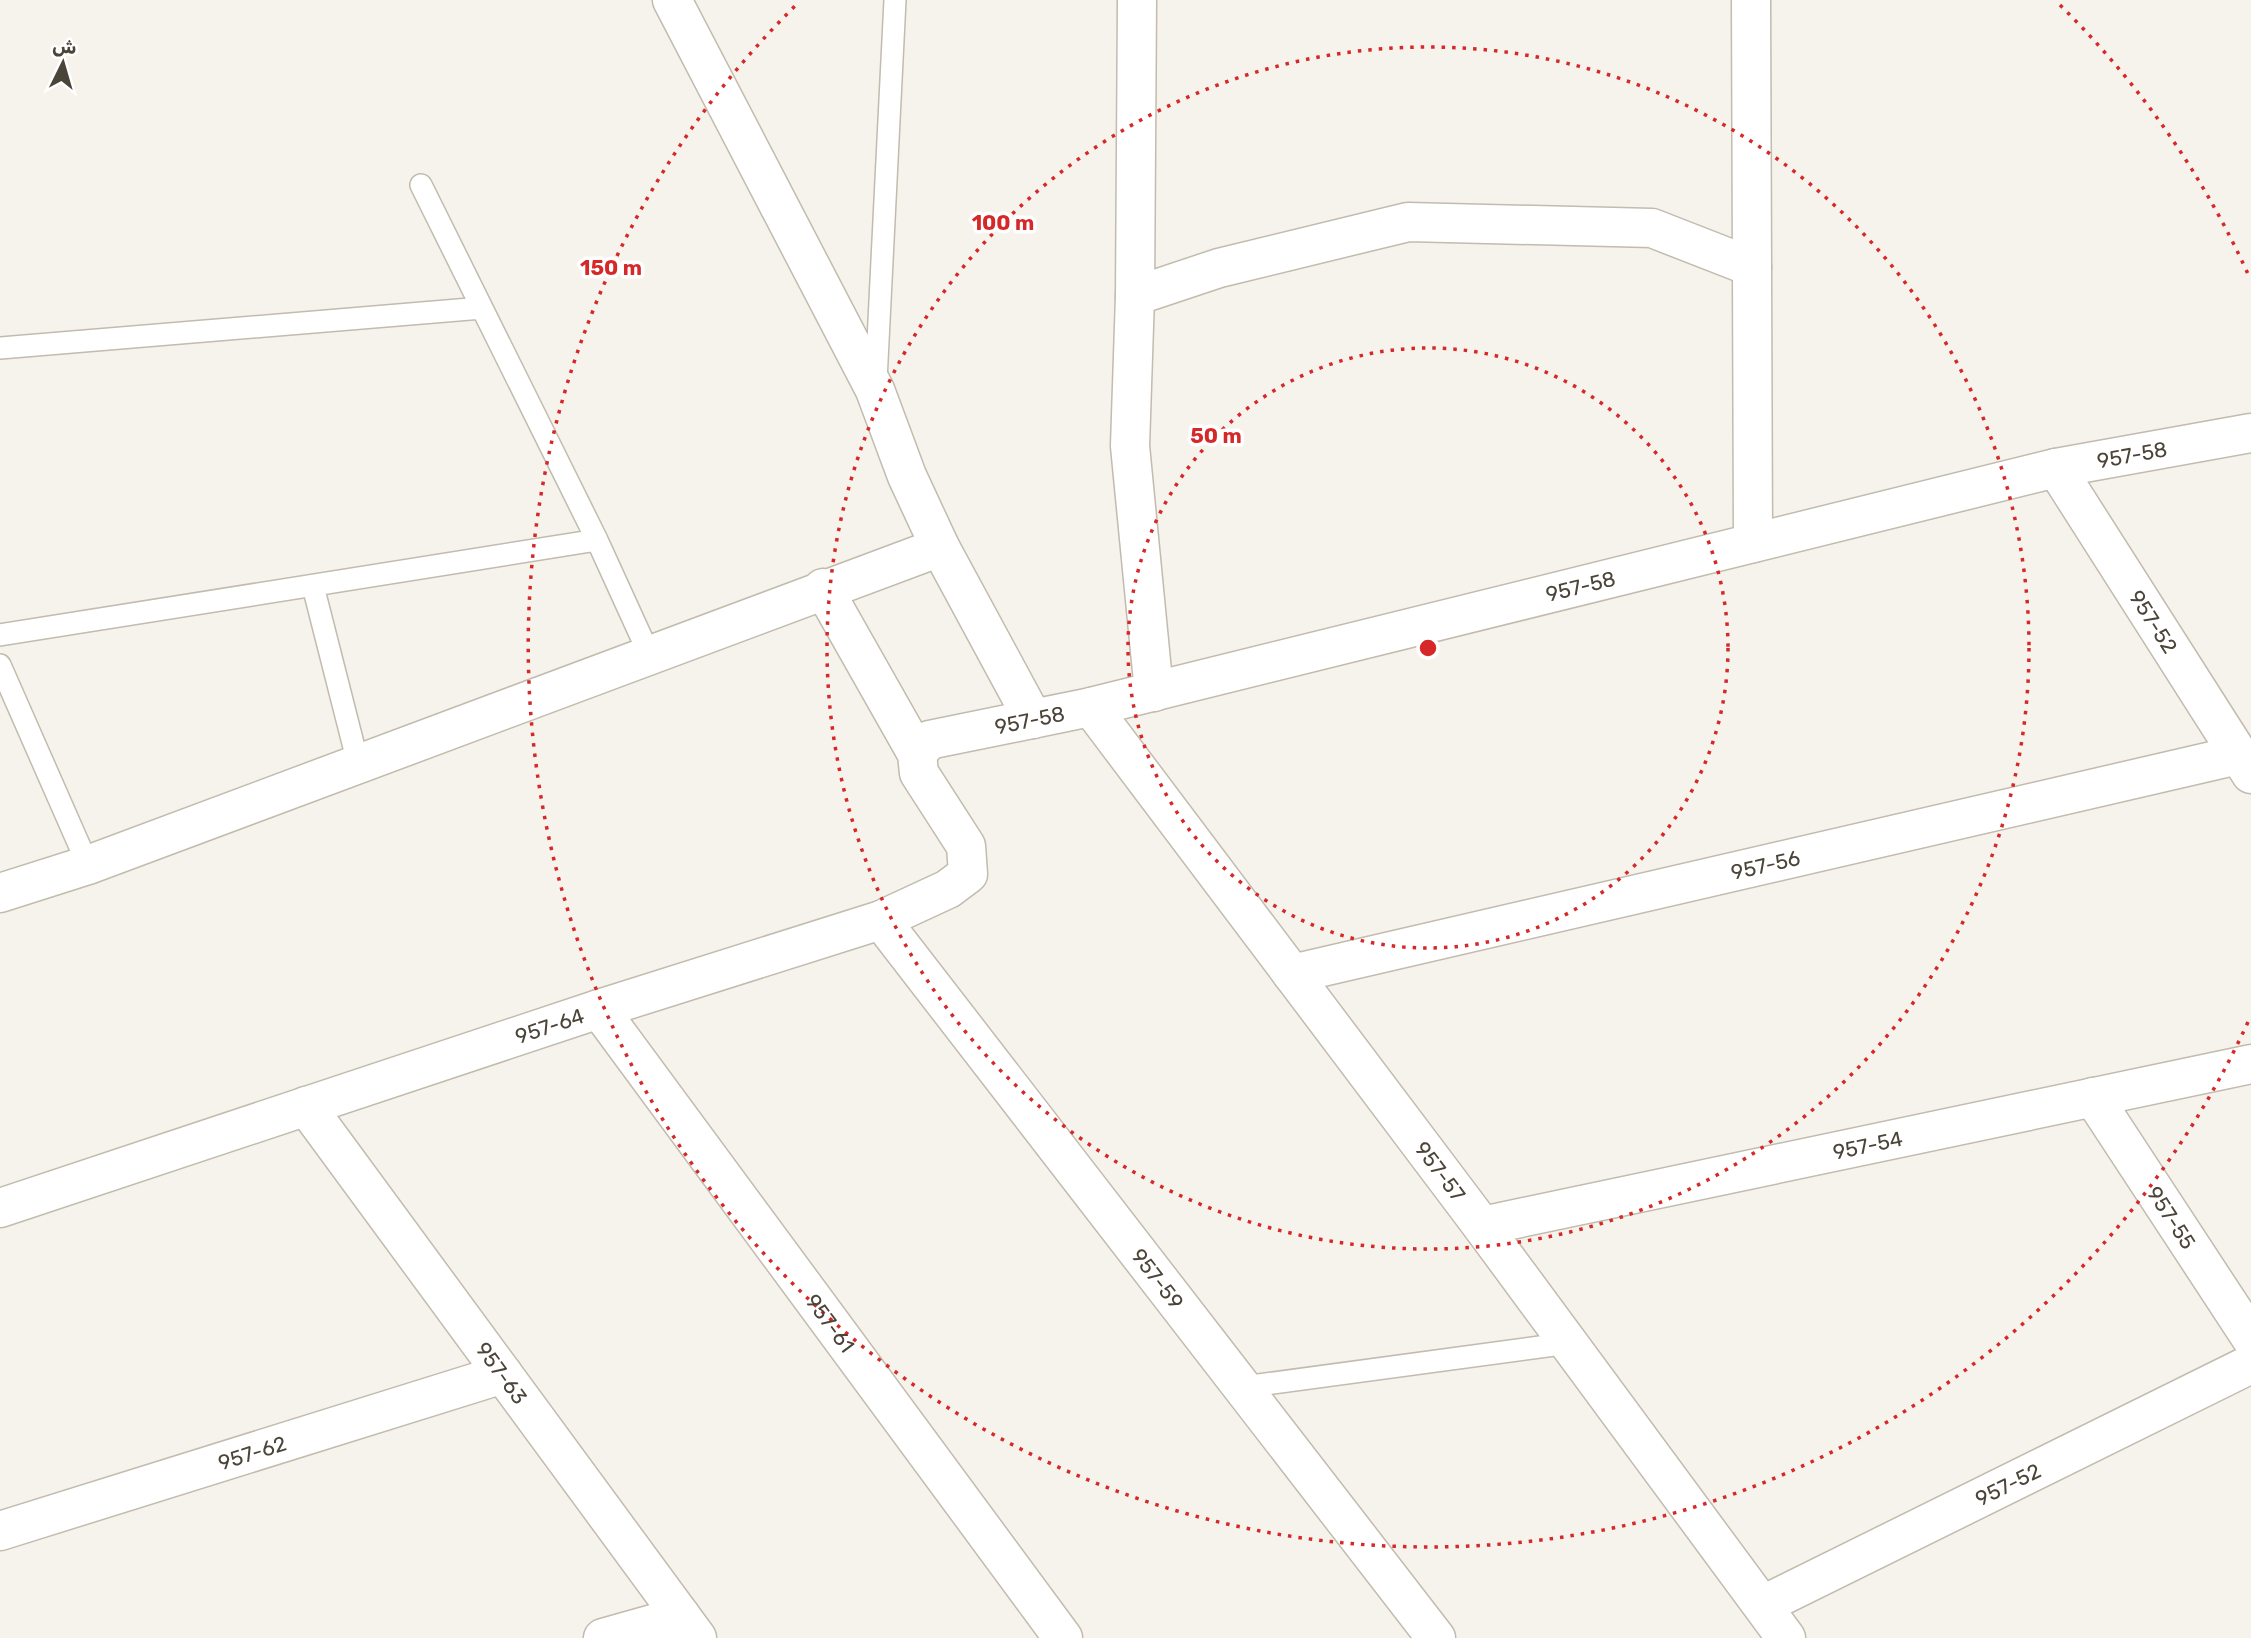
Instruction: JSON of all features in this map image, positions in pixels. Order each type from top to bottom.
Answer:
[{"type":"street","points":[[672,0],[875,390],[907,475],[940,547],[1032,719]]},
{"type":"street","points":[[1137,0],[1135,296],[1130,446],[1154,692]]},
{"type":"street","points":[[1751,0],[1753,543]]},
{"type":"street","points":[[1135,296],[1219,268],[1408,222],[1652,228],[1752,267]]},
{"type":"street","name":"957-58","points":[[917,754],[929,740],[1154,692],[2056,468],[2251,432]]},
{"type":"street","name":"957-52","points":[[2056,468],[2245,764]]},
{"type":"street","points":[[0,893],[88,865],[823,588],[940,547]]},
{"type":"street","points":[[823,588],[917,754]]},
{"type":"street","name":"957-57","points":[[1091,707],[1482,1226],[1786,1638]]},
{"type":"street","name":"957-64","points":[[0,1208],[599,1009],[881,920],[948,888],[968,874],[966,846],[919,773],[917,754]]},
{"type":"street","name":"957-56","points":[[1292,974],[2245,764]]},
{"type":"street","name":"957-59","points":[[881,920],[1436,1638]]},
{"type":"street","name":"957-61","points":[[599,1009],[1063,1638]]},
{"type":"street","name":"957-54","points":[[1482,1226],[2251,1064]]},
{"type":"street","name":"957-55","points":[[2093,1097],[2251,1338]]},
{"type":"street","name":"957-63","points":[[306,1106],[689,1627]]},
{"type":"street","name":"957-52","points":[[1763,1605],[2251,1364]]},
{"type":"street","name":"957-62","points":[[0,1531],[503,1374]]},
{"type":"street","points":[[603,1638],[689,1627]]},
{"type":"lane","points":[[875,390],[895,0]]},
{"type":"lane","points":[[421,186],[597,540],[649,654]]},
{"type":"lane","points":[[0,348],[482,308]]},
{"type":"lane","points":[[0,635],[597,540]]},
{"type":"lane","points":[[313,586],[358,763]]},
{"type":"lane","points":[[0,665],[88,865]]},
{"type":"lane","points":[[1244,1387],[1569,1343]]}]
